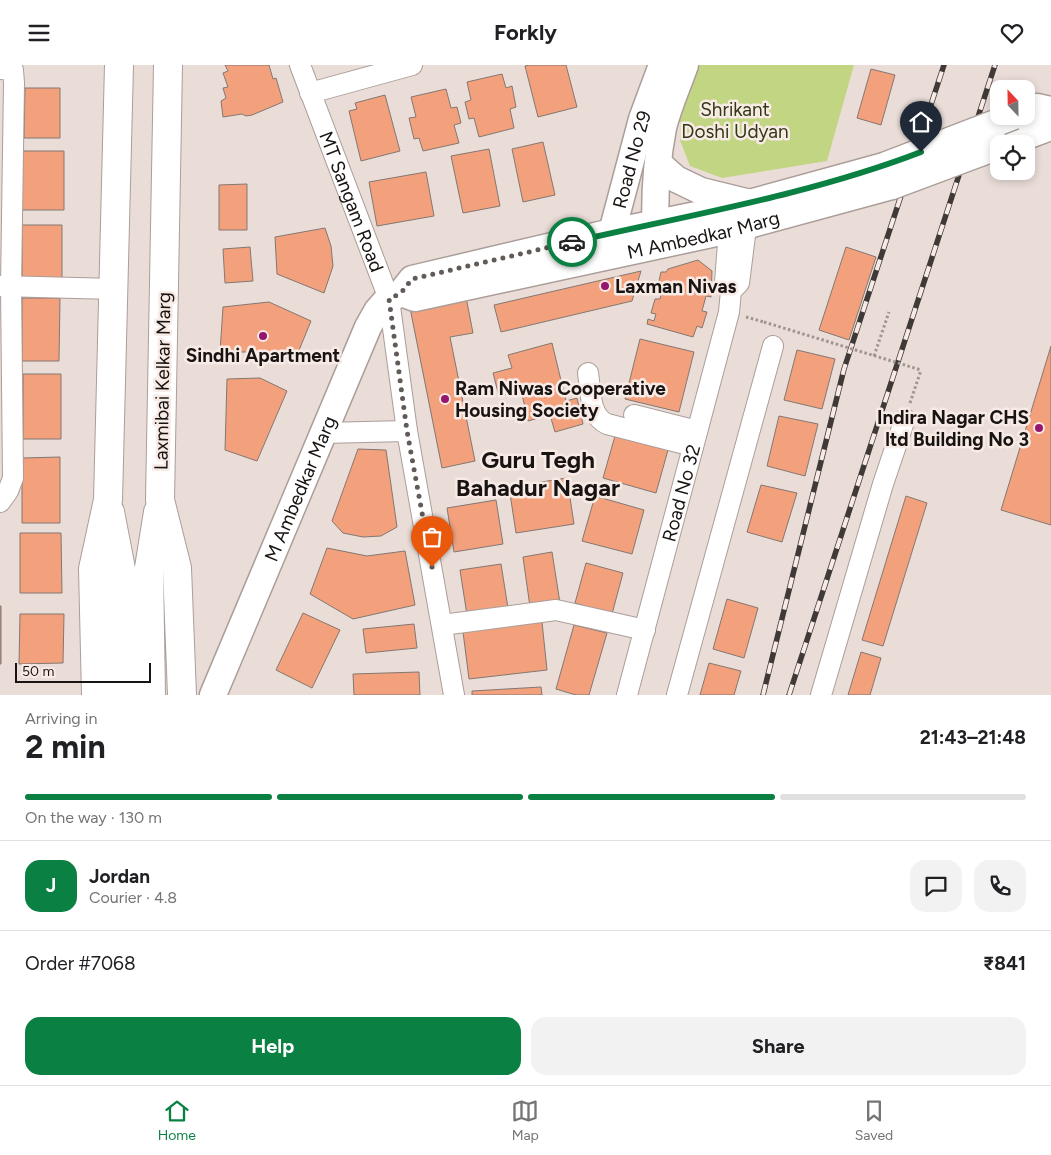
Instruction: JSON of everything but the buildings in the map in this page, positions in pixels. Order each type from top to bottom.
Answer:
[{"type":"highway","points":[[96,695],[93,569],[108,500],[119,65]]},
{"type":"highway","name":"Laxmibai Kelkar Marg","points":[[168,65],[160,500],[177,568],[182,695]]},
{"type":"highway","points":[[108,500],[121,569],[123,695]]},
{"type":"highway","points":[[151,695],[149,568],[160,500]]},
{"type":"main road","name":"Road No 29","points":[[612,244],[642,119],[662,65]]},
{"type":"main road","points":[[656,234],[658,163],[664,126],[685,65]]},
{"type":"main road","name":"M Ambedkar Marg","points":[[1018,127],[1037,107],[1051,110]]},
{"type":"main road","name":"M Ambedkar Marg","points":[[888,176],[1018,127],[1048,127],[1051,122]]},
{"type":"main road","name":"M Ambedkar Marg","points":[[213,695],[368,327],[378,311],[412,279],[612,244],[739,217],[990,148]]},
{"type":"main road","points":[[658,163],[676,179],[701,191],[739,217]]},
{"type":"street","name":"MT Sangam Road","points":[[300,65],[395,296],[407,431],[454,695]]},
{"type":"street","points":[[310,93],[412,65]]},
{"type":"street","points":[[0,69],[13,71],[6,286],[13,478],[8,491],[0,502]]},
{"type":"street","name":"Road No 32","points":[[628,695],[729,312],[731,291],[739,283],[739,217]]},
{"type":"street","points":[[6,286],[114,289]]},
{"type":"street","points":[[677,695],[773,346]]},
{"type":"street","points":[[588,373],[594,412],[600,421],[694,443]]},
{"type":"street","points":[[634,415],[694,443]]},
{"type":"street","points":[[822,695],[883,484],[905,419]]},
{"type":"street","points":[[323,433],[407,431]]},
{"type":"street","points":[[627,437],[694,443]]},
{"type":"street","points":[[442,625],[556,610],[645,630]]},
{"type":"path","points":[[874,356],[889,312]]},
{"type":"path","points":[[764,322],[921,370],[905,419]]},
{"type":"green space","name":"Shrikant Doshi Udyan","points":[[696,65],[854,65],[827,161],[722,178],[690,166],[680,140],[680,101]]},
{"type":"railway","points":[[763,695],[844,369],[944,65]]},
{"type":"railway","points":[[789,695],[995,65]]},
{"type":"way so far","points":[[432,567],[407,431],[389,299],[401,293],[412,279],[572,242]]},
{"type":"place","name":"Laxman Nivas","points":[[605,286]]},
{"type":"place","name":"Sindhi Apartment","points":[[263,336]]},
{"type":"place","name":"Ram Niwas Cooperative Housing Society","points":[[445,399]]},
{"type":"place","name":"Indira Nagar CHS ltd Building No 3","points":[[1039,428]]},
{"type":"district","name":"Guru Tegh Bahadur Nagar","points":[[538,474]]},
{"type":"route","points":[[572,242],[731,208],[884,166],[921,152]]}]
